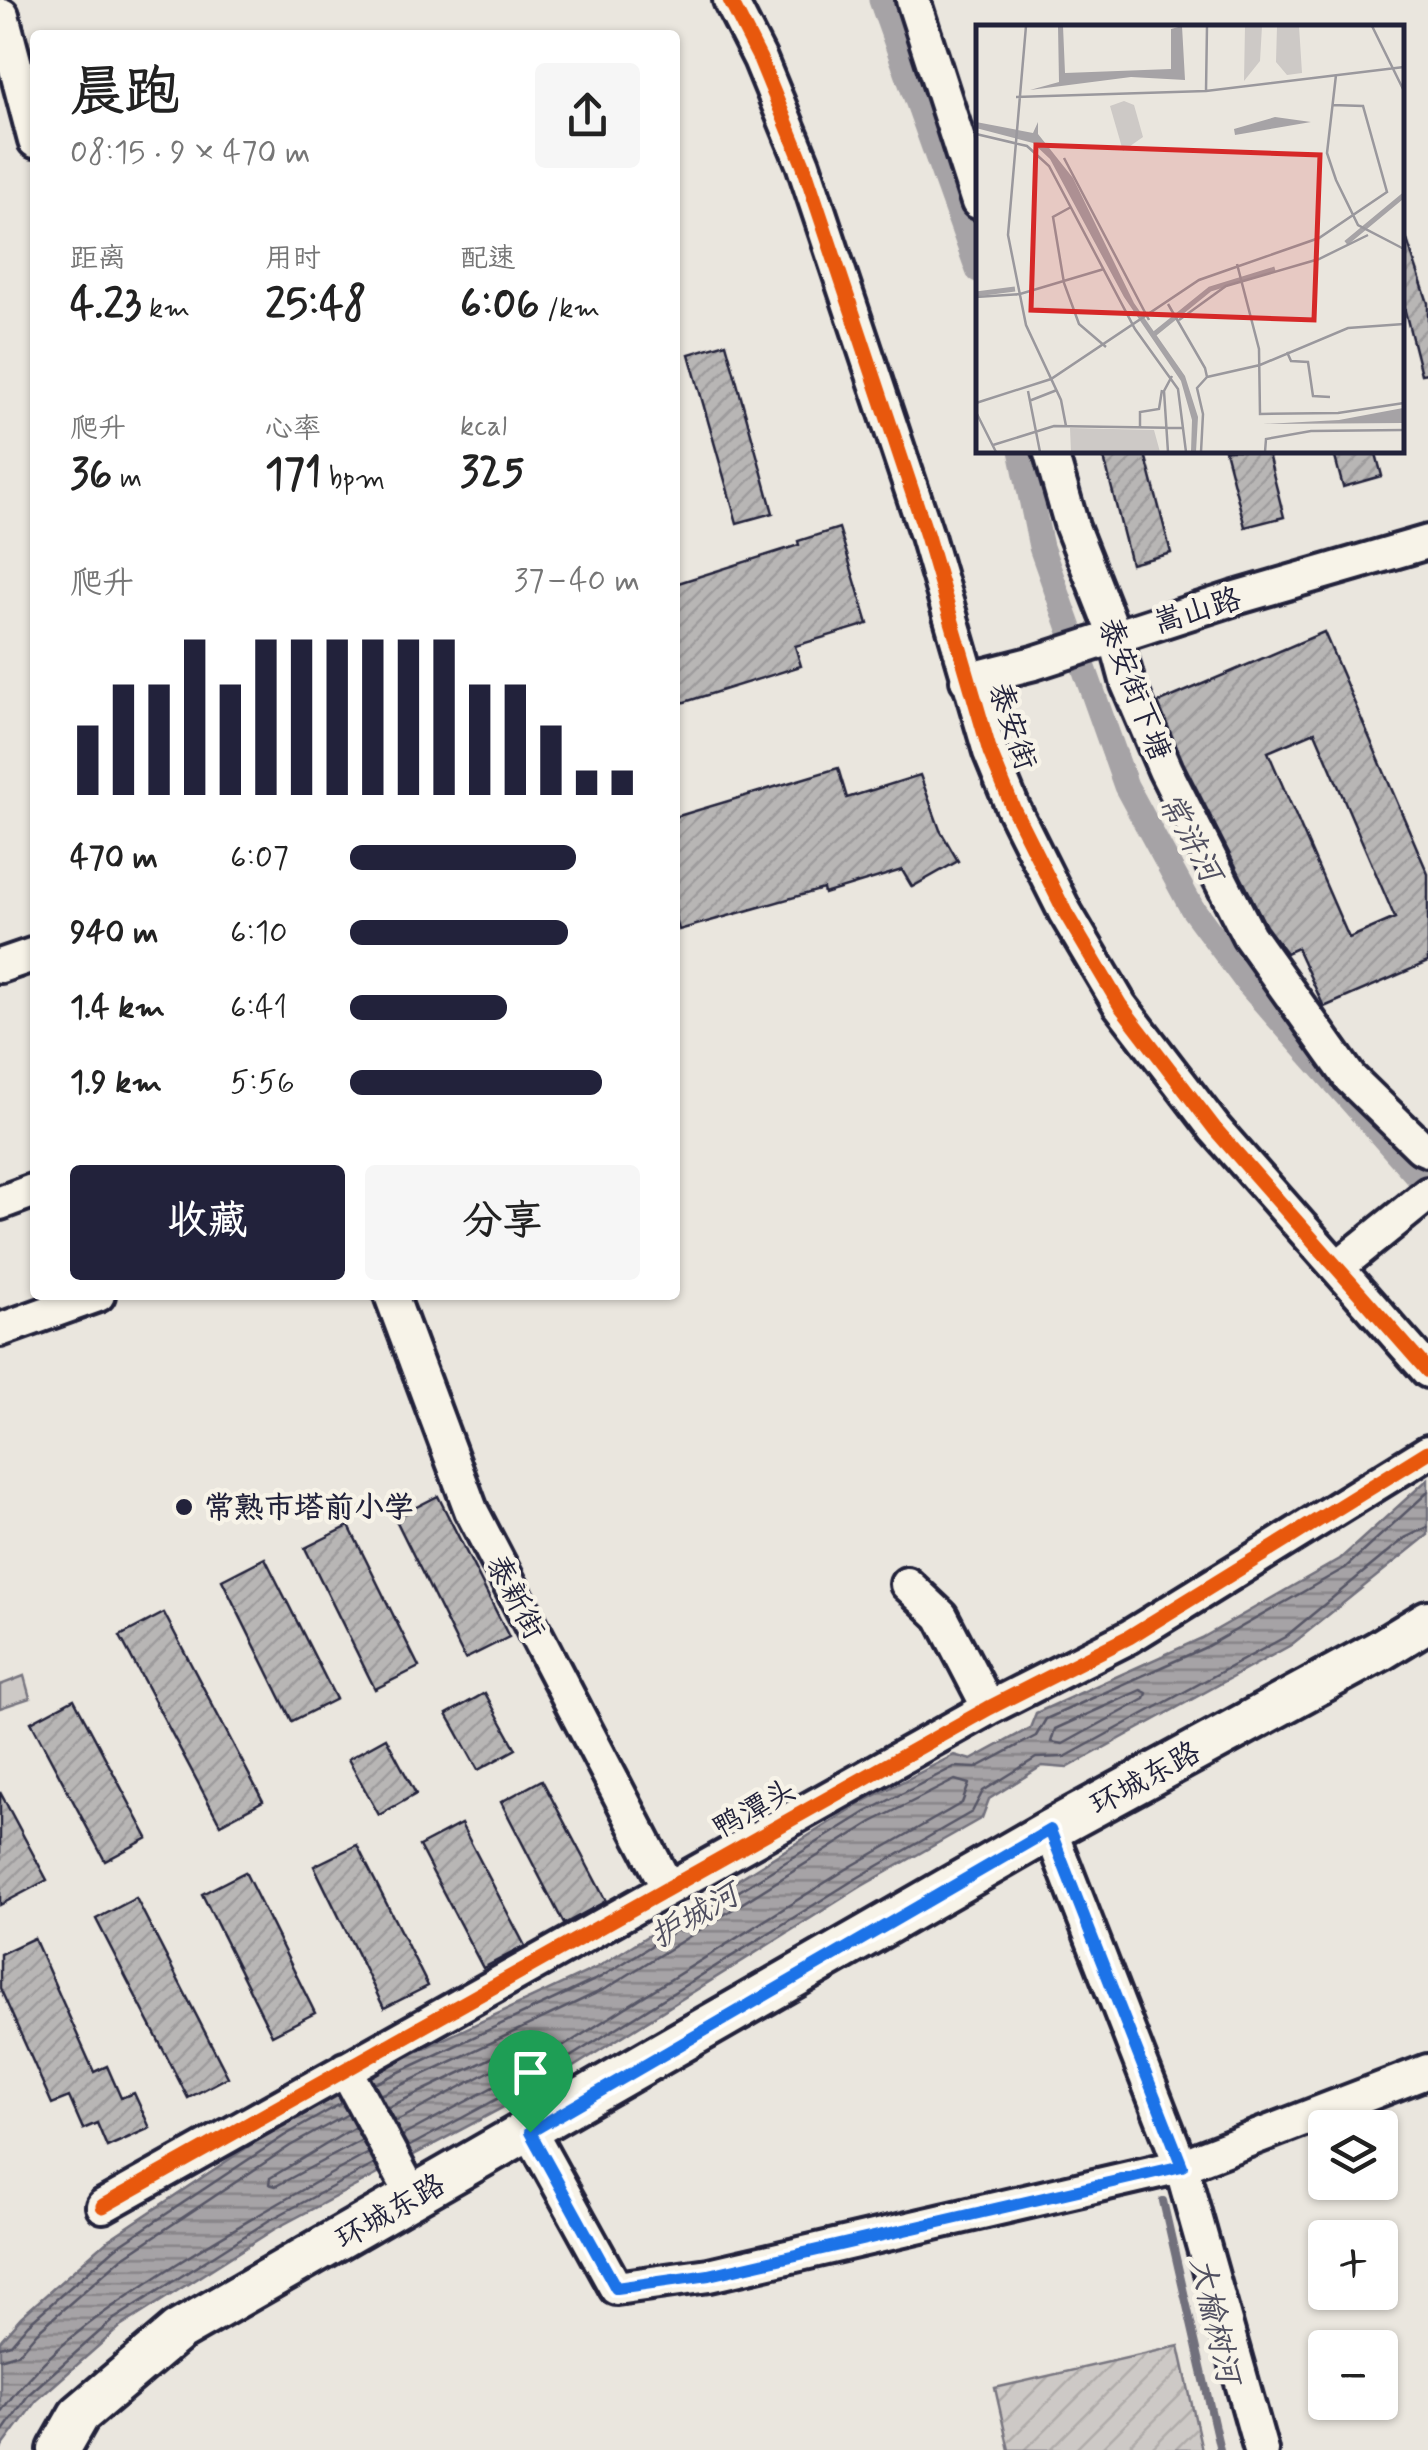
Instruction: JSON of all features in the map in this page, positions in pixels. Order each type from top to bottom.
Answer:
[{"type":"main road","name":"环城东路","points":[[78,2450],[99,2416],[198,2337],[1428,1621]]},
{"type":"main road","name":"环城东路","points":[[1054,1840],[1428,1647]]},
{"type":"main road","name":"环城东路","points":[[59,2450],[79,2415],[178,2330],[414,2198],[534,2140]]},
{"type":"street","name":"泰安街","points":[[730,0],[760,59],[803,164],[927,536],[990,752],[1065,912],[1120,1005],[1215,1129],[1428,1371]]},
{"type":"street","points":[[913,0],[976,196]]},
{"type":"street","points":[[2,15],[30,122]]},
{"type":"street","name":"泰安街下塘","points":[[1051,452],[1072,528],[1115,636],[1128,684],[1165,770],[1248,936],[1350,1078],[1428,1150]]},
{"type":"street","name":"嵩山路","points":[[967,680],[1428,542]]},
{"type":"street","points":[[0,966],[30,956]]},
{"type":"street","points":[[0,1202],[30,1192]]},
{"type":"street","points":[[1338,1267],[1428,1194]]},
{"type":"street","points":[[0,1330],[84,1300]]},
{"type":"street","name":"泰新街","points":[[392,1300],[471,1510],[668,1888]]},
{"type":"street","name":"鸭潭头","points":[[103,2206],[990,1708],[1130,1637],[1428,1452]]},
{"type":"street","points":[[907,1584],[941,1616],[990,1708]]},
{"type":"street","points":[[1054,1840],[1182,2166],[1261,2450]]},
{"type":"street","points":[[345,2070],[414,2198]]},
{"type":"street","points":[[534,2140],[616,2288],[709,2275],[1182,2166],[1428,2071]]},
{"type":"shaded area","points":[[24,1676],[30,1698],[0,1708],[0,1685]]},
{"type":"shaded area","points":[[1179,2346],[1202,2450],[1009,2450],[995,2388]]},
{"type":"water","name":"护城河","points":[[1428,1479],[1428,1535],[1291,1645],[1067,1768],[1042,1766],[989,1799],[982,1818],[862,1886],[543,2086],[273,2230],[120,2327],[36,2401],[0,2450],[0,2341],[21,2317],[108,2240],[278,2127],[388,2065],[596,1968],[861,1803],[954,1755],[971,1760],[1030,1728],[1036,1713],[1202,1638],[1340,1559]]},
{"type":"building","points":[[1403,231],[1428,303],[1428,373],[1421,374],[1403,308]]},
{"type":"building","points":[[726,343],[773,513],[737,523],[689,354]]},
{"type":"building","points":[[1103,452],[1145,452],[1171,553],[1131,564]]},
{"type":"building","points":[[1226,452],[1268,452],[1284,517],[1245,527]]},
{"type":"building","points":[[1334,452],[1376,452],[1382,476],[1343,487]]},
{"type":"building","points":[[839,528],[868,624],[795,646],[801,666],[680,703],[680,582],[799,545],[798,541]]},
{"type":"building","points":[[1324,632],[1428,874],[1428,962],[1324,1007],[1297,948],[1286,953],[1266,926],[1183,762],[1158,703]],"holes":[[[1315,732],[1395,918],[1349,938],[1268,752]]]},
{"type":"building","points":[[838,768],[847,798],[920,775],[940,830],[958,861],[912,887],[902,870],[680,930],[680,815]]},
{"type":"building","points":[[438,1496],[509,1637],[465,1659],[395,1518]]},
{"type":"building","points":[[349,1526],[419,1667],[375,1689],[305,1548]]},
{"type":"building","points":[[265,1558],[336,1699],[292,1721],[222,1580]]},
{"type":"building","points":[[164,1613],[263,1801],[220,1824],[120,1636]]},
{"type":"building","points":[[485,1693],[516,1749],[478,1770],[447,1714]]},
{"type":"building","points":[[74,1699],[148,1838],[105,1861],[31,1722]]},
{"type":"building","points":[[386,1738],[416,1794],[379,1815],[348,1759]]},
{"type":"building","points":[[542,1780],[606,1901],[564,1924],[501,1802]]},
{"type":"building","points":[[0,1792],[47,1880],[0,1905]]},
{"type":"building","points":[[461,1824],[525,1946],[483,1968],[419,1846]]},
{"type":"building","points":[[357,1845],[428,1986],[384,2008],[314,1866]]},
{"type":"building","points":[[245,1872],[315,2013],[272,2035],[202,1894]]},
{"type":"building","points":[[136,1898],[228,2077],[188,2098],[96,1919]]},
{"type":"building","points":[[34,1938],[94,2072],[107,2066],[121,2098],[134,2093],[150,2128],[107,2147],[97,2123],[83,2129],[69,2097],[52,2104],[0,1988],[0,1954]]},
{"type":"waterway","name":"常浒河","points":[[881,0],[976,264]]},
{"type":"waterway","name":"常浒河","points":[[1021,452],[1041,547],[1126,786],[1192,908],[1249,985],[1428,1188]]},
{"type":"waterway","name":"大榆树河","points":[[1163,2201],[1220,2450]]},
{"type":"cycle path","points":[[730,0],[760,59],[803,164],[927,536],[990,752],[1065,912],[1120,1005],[1215,1129],[1428,1371]]},
{"type":"cycle path","points":[[103,2206],[989,1708],[1129,1637],[1428,1452]]},
{"type":"place","name":"常熟市塔前小学","points":[[184,1507]]},
{"type":"route","points":[[1050,1830],[1182,2166],[709,2275],[616,2288],[530,2132],[1050,1830]]}]
